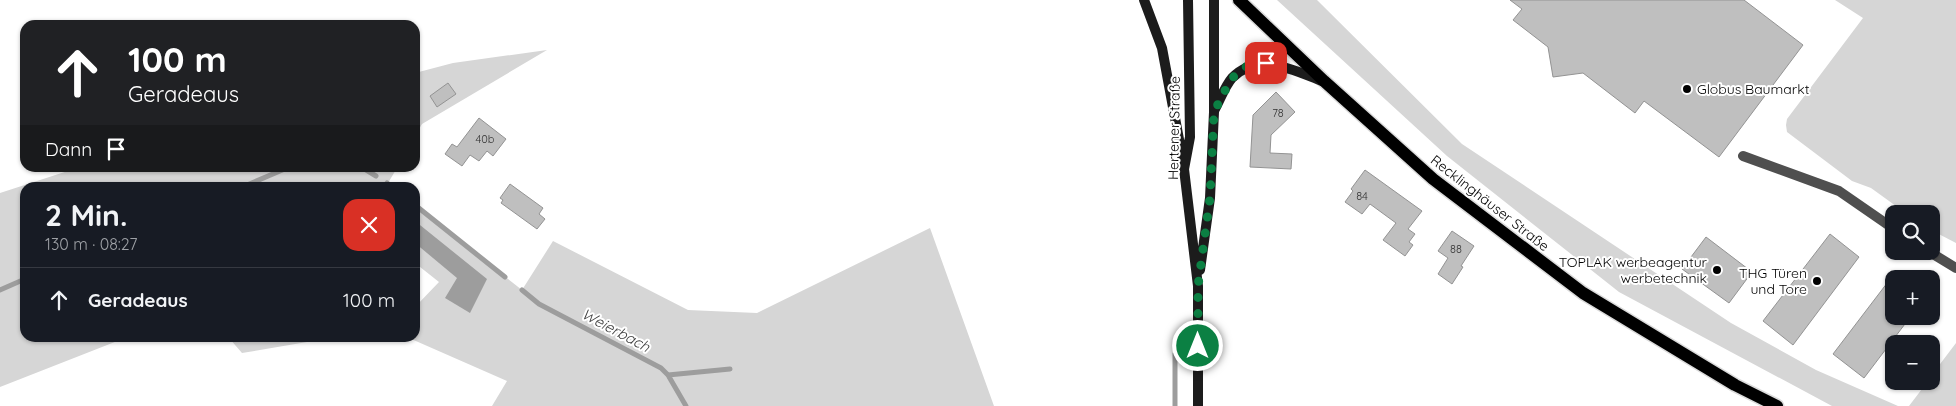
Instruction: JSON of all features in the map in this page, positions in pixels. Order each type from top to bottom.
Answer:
[{"type":"main road","points":[[1144,0],[1162,48],[1184,169]]},
{"type":"main road","name":"Hertener Straße","points":[[1188,0],[1190,137],[1184,169],[1198,286],[1198,406]]},
{"type":"main road","name":"Hertener Straße","points":[[1198,286],[1210,198],[1214,112],[1214,0]]},
{"type":"main road","name":"Recklinghäuser Straße","points":[[1239,0],[1324,81],[1433,179],[1583,293],[1735,385],[1777,406]]},
{"type":"main road","points":[[1214,112],[1231,79],[1247,66],[1266,63],[1324,81]]},
{"type":"street","points":[[1743,156],[1839,191],[1885,223]]},
{"type":"street","points":[[1940,258],[1956,268]]},
{"type":"shaded area","points":[[1277,0],[1317,0],[1462,144],[1731,323],[1816,370],[1898,406],[1832,406],[1619,292],[1447,156]]},
{"type":"shaded area","points":[[1835,0],[1956,0],[1956,243],[1940,235],[1940,205],[1895,205],[1871,188],[1852,181],[1787,132],[1787,119],[1863,18]]},
{"type":"shaded area","points":[[547,50],[422,124],[420,127],[420,72],[453,63]]},
{"type":"shaded area","points":[[65,172],[395,172],[389,182],[34,182]]},
{"type":"shaded area","points":[[20,187],[20,342],[115,342],[0,387],[0,193]]},
{"type":"shaded area","points":[[420,209],[522,290],[553,241],[688,310],[757,313],[930,228],[994,406],[492,406],[507,381],[418,342],[420,342],[420,302],[439,282],[420,267]]},
{"type":"shaded area","points":[[420,225],[487,279],[470,313],[445,298],[457,278],[420,247]]},
{"type":"shaded area","points":[[232,342],[307,342],[242,353]]},
{"type":"shaded area","points":[[1956,343],[1956,406],[1909,406],[1921,390],[1940,390],[1940,364]]},
{"type":"building","name":"Globus Baumarkt","points":[[1510,0],[1744,0],[1803,45],[1719,157],[1644,101],[1635,113],[1583,73],[1553,77],[1548,47],[1513,20],[1522,9]]},
{"type":"building","points":[[448,83],[456,94],[437,107],[430,96]]},
{"type":"building","points":[[1276,92],[1295,112],[1271,135],[1270,153],[1292,154],[1291,169],[1250,167],[1253,115]]},
{"type":"building","points":[[479,118],[506,139],[493,156],[487,151],[479,161],[470,155],[462,166],[445,154],[452,144],[457,147]]},
{"type":"building","points":[[1365,170],[1422,211],[1408,229],[1415,234],[1409,242],[1413,245],[1405,256],[1383,240],[1396,223],[1370,204],[1362,214],[1345,202],[1353,191],[1351,189]]},
{"type":"building","points":[[510,184],[543,208],[539,214],[545,219],[537,229],[501,203],[503,200],[500,198]]},
{"type":"building","points":[[1452,231],[1474,246],[1452,284],[1438,274],[1448,258],[1438,251]]},
{"type":"building","name":"THG Türen und Tore","points":[[1830,234],[1859,257],[1793,345],[1763,321]]},
{"type":"building","name":"TOPLAK werbeagentur werbetechnik","points":[[1706,237],[1752,272],[1729,303],[1682,269]]},
{"type":"building","points":[[1885,286],[1885,325],[1904,325],[1897,335],[1885,335],[1885,350],[1864,378],[1833,354]]},
{"type":"waterway","name":"Weierbach","points":[[254,182],[278,172]]},
{"type":"waterway","name":"Weierbach","points":[[370,172],[376,176]]},
{"type":"waterway","name":"Weierbach","points":[[420,209],[505,277]]},
{"type":"waterway","name":"Weierbach","points":[[0,290],[20,281]]},
{"type":"waterway","name":"Weierbach","points":[[522,290],[539,304],[661,368],[668,375],[686,406]]},
{"type":"waterway","points":[[1175,354],[1175,406]]},
{"type":"waterway","points":[[668,375],[730,369]]},
{"type":"place","name":"Globus Baumarkt","points":[[1687,89]]},
{"type":"place","name":"TOPLAK werbeagentur werbetechnik","points":[[1717,270]]},
{"type":"place","name":"THG Türen und Tore","points":[[1817,281]]},
{"type":"route","points":[[1198,346],[1198,286],[1210,198],[1214,112],[1231,79],[1247,66],[1266,63]]}]
